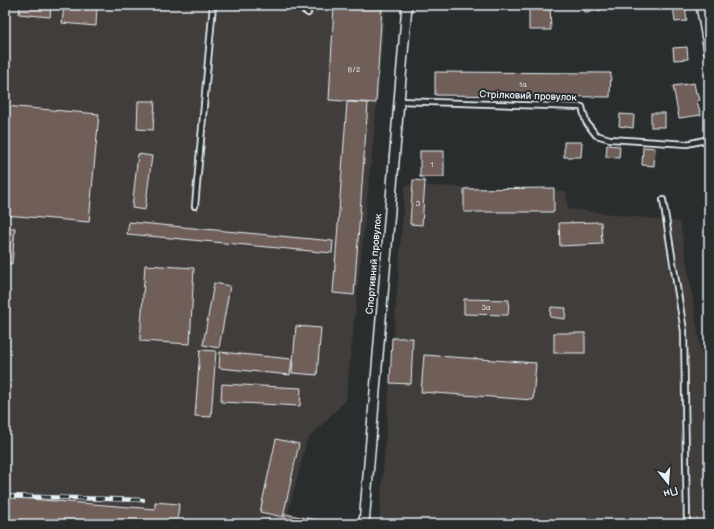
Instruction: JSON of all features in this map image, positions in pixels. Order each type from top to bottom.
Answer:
[{"type":"street","name":"Спортивний провулок","points":[[364,524],[407,5]]},
{"type":"street","points":[[701,5],[709,51]]},
{"type":"lane","points":[[195,206],[213,5]]},
{"type":"lane","points":[[296,5],[308,13]]},
{"type":"lane","name":"Стрілковий провулок","points":[[399,101],[582,107],[586,122],[596,135],[610,138],[687,144],[709,139]]},
{"type":"lane","points":[[663,200],[684,331],[687,524]]},
{"type":"shaded area","points":[[5,5],[385,5],[377,104],[346,400],[307,440],[288,513],[345,524],[5,524]]},
{"type":"shaded area","points":[[405,185],[566,191],[568,209],[680,222],[704,368],[709,370],[709,524],[379,524]]},
{"type":"building","points":[[20,5],[51,5],[50,17],[19,14]]},
{"type":"building","points":[[64,5],[97,5],[96,26],[62,23]]},
{"type":"building","points":[[334,5],[382,5],[376,103],[329,100]]},
{"type":"building","points":[[529,5],[550,5],[551,30],[529,30]]},
{"type":"building","points":[[584,5],[600,5],[600,11],[584,12]]},
{"type":"building","points":[[673,5],[685,5],[687,21],[675,22]]},
{"type":"building","points":[[687,47],[688,59],[674,60],[673,48]]},
{"type":"building","points":[[435,72],[611,73],[610,97],[435,95]]},
{"type":"building","points":[[694,83],[696,93],[698,93],[700,100],[697,101],[701,115],[679,118],[673,86]]},
{"type":"building","points":[[138,101],[155,101],[153,130],[137,129]]},
{"type":"building","points":[[347,102],[368,103],[354,295],[333,293]]},
{"type":"building","points":[[5,106],[99,114],[89,222],[5,215]]},
{"type":"building","points":[[651,113],[665,113],[665,127],[651,127]]},
{"type":"building","points":[[620,114],[634,115],[633,128],[619,126]]},
{"type":"building","points":[[564,142],[582,142],[581,157],[564,157]]},
{"type":"building","points":[[607,145],[620,146],[619,158],[606,157]]},
{"type":"building","points":[[643,147],[655,148],[654,166],[642,165]]},
{"type":"building","points":[[420,151],[444,151],[444,177],[420,177]]},
{"type":"building","points":[[138,154],[152,156],[145,210],[132,208]]},
{"type":"building","points":[[705,164],[709,164],[709,191]]},
{"type":"building","points":[[413,180],[425,181],[422,225],[410,224]]},
{"type":"building","points":[[554,188],[554,212],[464,212],[464,189]]},
{"type":"building","points":[[129,222],[333,241],[332,253],[127,234]]},
{"type":"building","points":[[601,222],[602,244],[560,246],[559,223]]},
{"type":"building","points":[[5,228],[15,228],[12,264],[5,263]]},
{"type":"building","points":[[145,265],[194,268],[190,344],[140,341]]},
{"type":"building","points":[[214,283],[230,286],[219,348],[203,345]]},
{"type":"building","points":[[5,292],[8,293],[5,326]]},
{"type":"building","points":[[464,299],[509,300],[508,315],[464,314]]},
{"type":"building","points":[[551,307],[566,308],[565,319],[550,317]]},
{"type":"building","points":[[296,326],[321,328],[317,375],[292,373]]},
{"type":"building","points":[[554,333],[585,333],[585,353],[554,353]]},
{"type":"building","points":[[392,338],[413,338],[411,384],[390,383]]},
{"type":"building","points":[[5,346],[8,346],[5,379]]},
{"type":"building","points":[[200,350],[216,351],[211,417],[195,416]]},
{"type":"building","points":[[220,352],[292,359],[290,375],[219,368]]},
{"type":"building","points":[[424,355],[536,363],[533,400],[421,392]]},
{"type":"building","points":[[222,384],[301,388],[300,406],[221,402]]},
{"type":"building","points":[[276,439],[299,444],[283,517],[260,512]]},
{"type":"building","points":[[5,497],[155,509],[155,502],[179,504],[177,524],[34,524],[5,522]]},
{"type":"building","points":[[285,514],[335,524],[284,524]]},
{"type":"railway","points":[[5,496],[143,500]]}]
